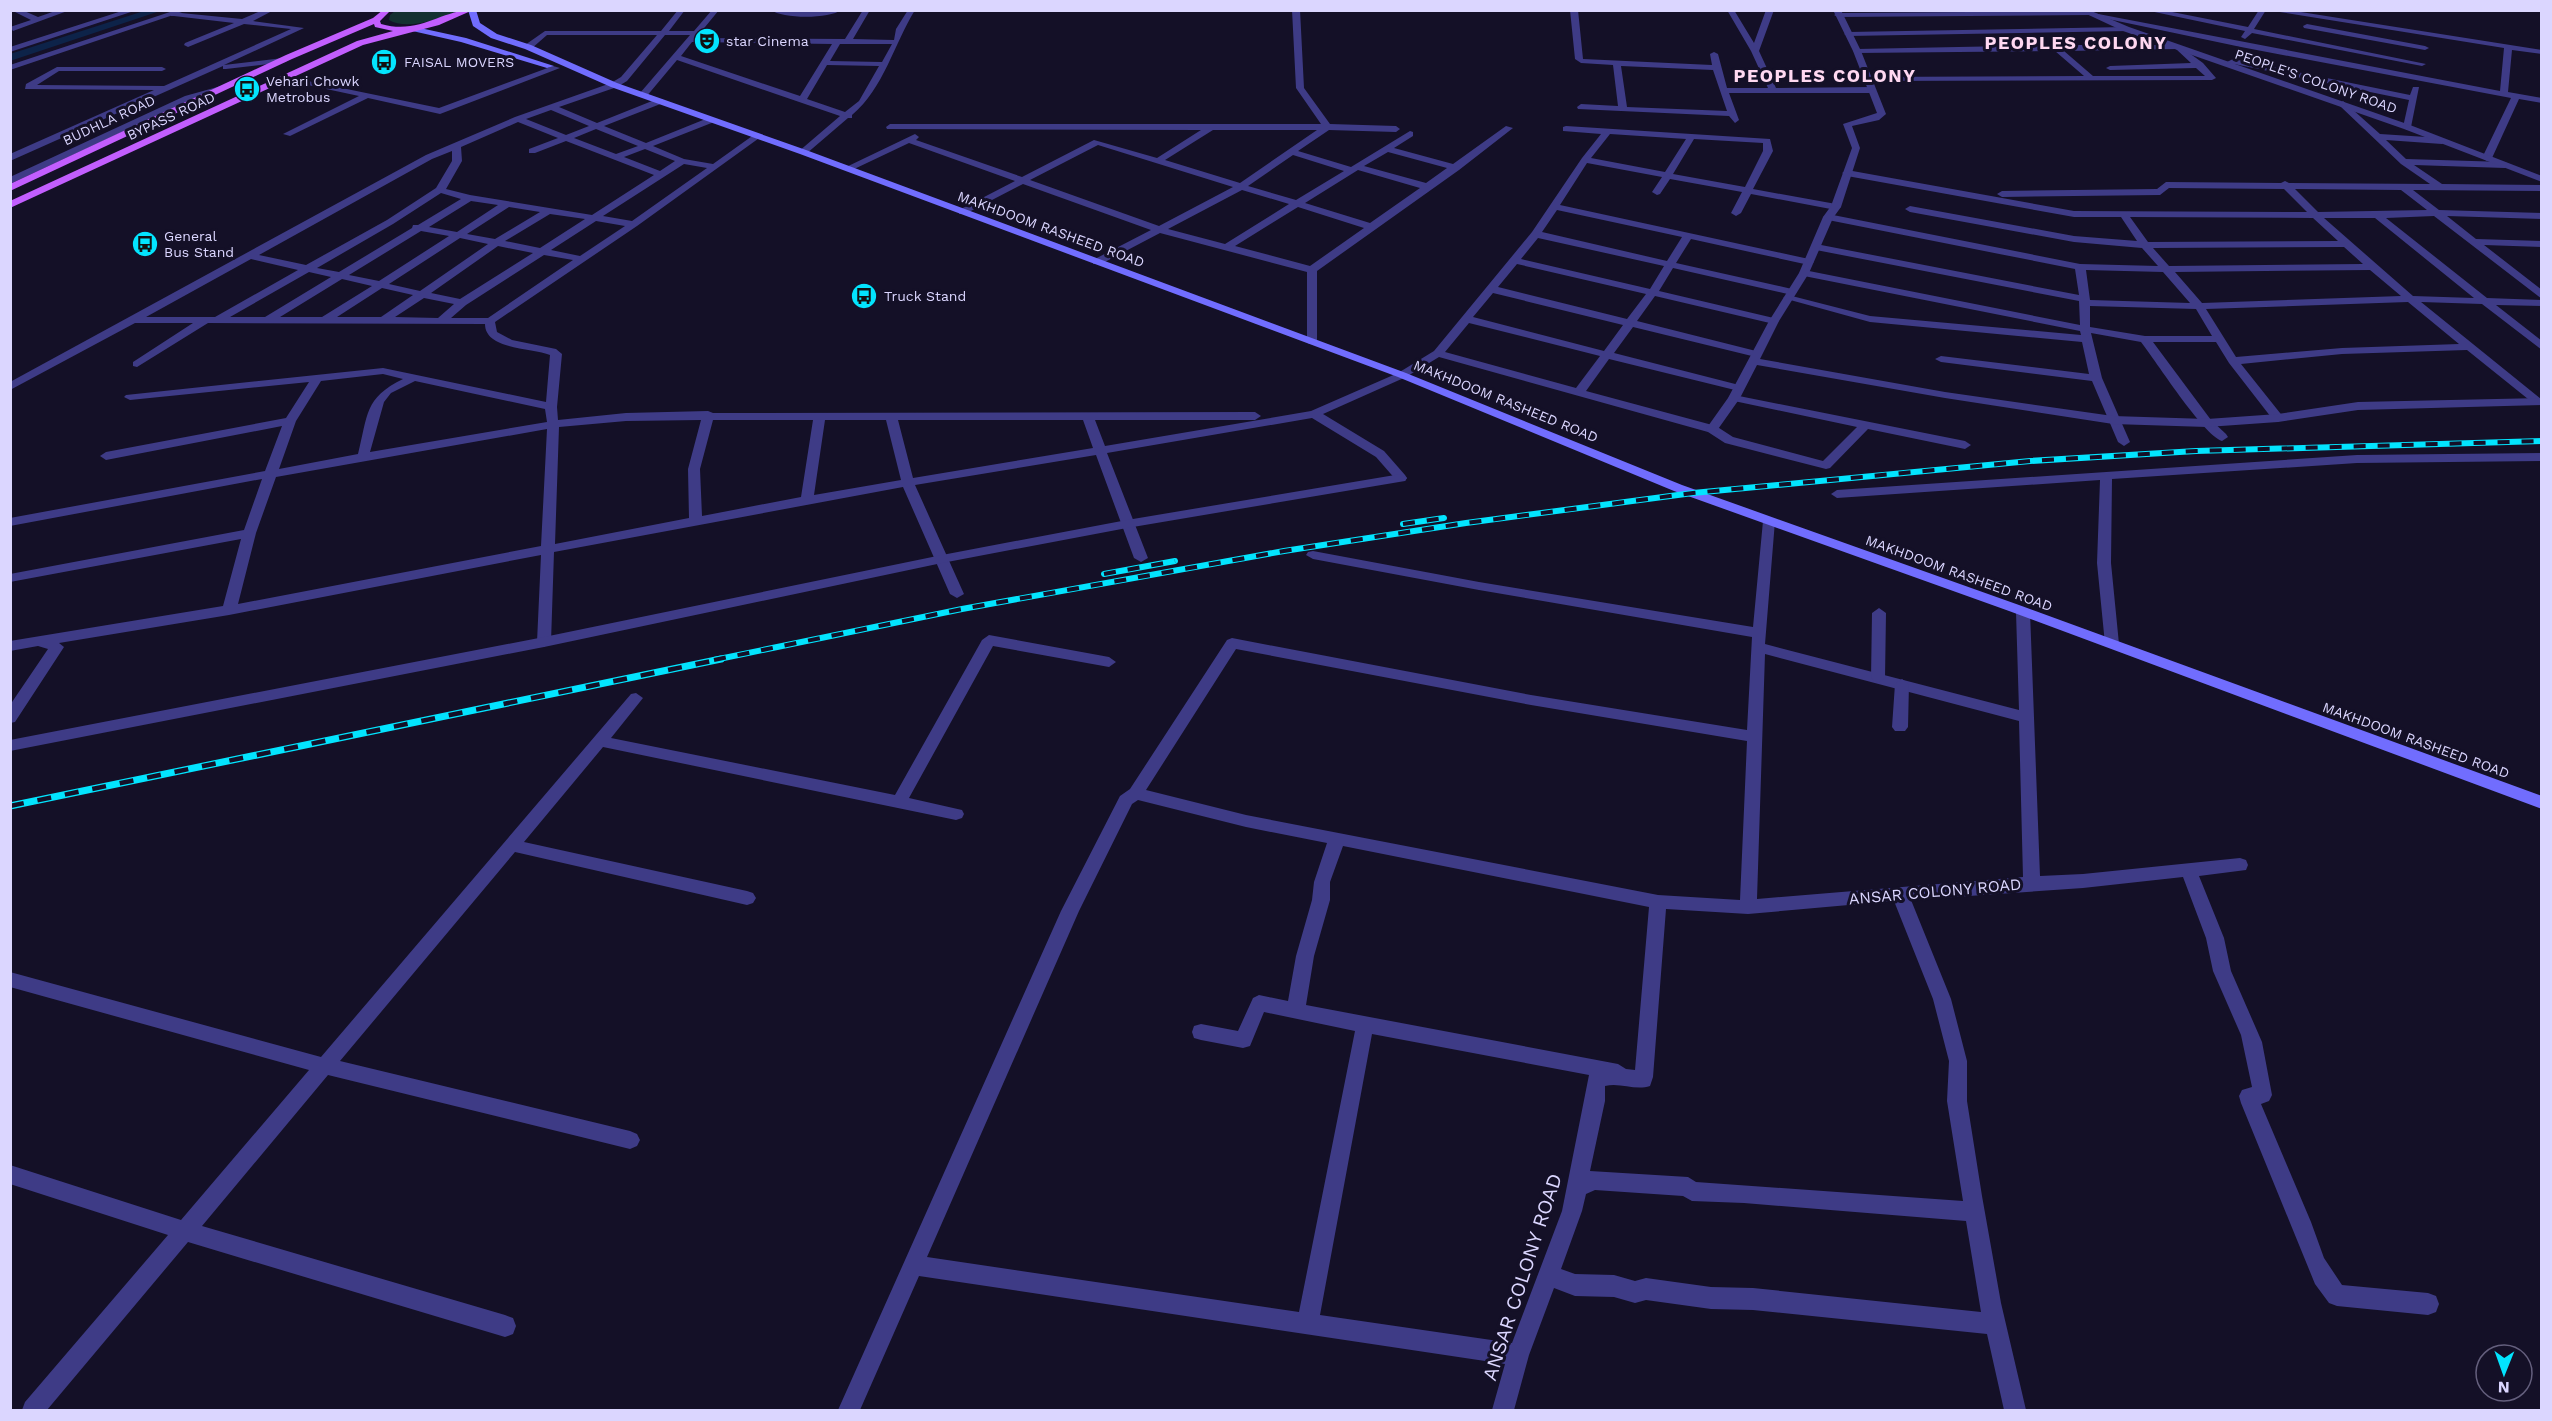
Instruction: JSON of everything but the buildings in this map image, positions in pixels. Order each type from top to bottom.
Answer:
[{"type":"main road","points":[[10,188],[220,88],[376,20],[388,10]]},
{"type":"main road","points":[[376,20],[378,25],[384,28],[411,28],[439,22],[471,10]]},
{"type":"main road","name":"MAKHDOOM RASHEED ROAD","points":[[471,10],[476,24],[483,31],[528,47],[614,85],[803,152],[1402,375],[1678,488],[2112,644],[2541,803]]},
{"type":"main road","points":[[411,28],[463,40],[614,85]]},
{"type":"main road","name":"BYPASS ROAD","points":[[10,205],[360,43],[411,28]]},
{"type":"street","points":[[14,10],[38,20]]},
{"type":"street","points":[[58,35],[13,29],[67,10]]},
{"type":"street","points":[[10,51],[134,10]]},
{"type":"street","points":[[10,68],[185,10]]},
{"type":"street","points":[[222,10],[284,19]]},
{"type":"street","points":[[188,45],[271,10]]},
{"type":"street","points":[[10,387],[429,157],[518,119],[614,85],[624,79],[662,33],[671,26],[682,10]]},
{"type":"street","points":[[643,95],[716,10]]},
{"type":"street","points":[[774,10],[779,13],[831,14],[838,10]]},
{"type":"street","points":[[847,42],[867,10]]},
{"type":"street","points":[[803,152],[849,116],[862,102],[897,42],[900,29],[912,10]]},
{"type":"street","points":[[1296,10],[1300,88],[1327,127]]},
{"type":"street","points":[[1574,10],[1579,59],[1586,63],[1716,68]]},
{"type":"street","points":[[1730,10],[1755,51],[1773,91]]},
{"type":"street","points":[[1755,51],[1770,10]]},
{"type":"street","points":[[2148,10],[2422,64]]},
{"type":"street","points":[[2271,10],[2541,52]]},
{"type":"street","points":[[2014,12],[2091,78]]},
{"type":"street","points":[[1712,429],[1737,393],[1774,321],[1804,273],[1828,217],[1836,207],[1856,148],[1847,124],[1876,118],[1882,114],[1857,51],[1838,13],[2087,13],[2241,45],[2541,101]]},
{"type":"street","name":"PEOPLE'S COLONY ROAD","points":[[2087,13],[2178,47],[2230,62],[2541,179]]},
{"type":"street","points":[[10,158],[300,28],[174,14]]},
{"type":"street","points":[[2414,98],[2230,62],[2247,30],[2262,14],[2425,48]]},
{"type":"street","points":[[1848,34],[2126,29]]},
{"type":"street","points":[[528,47],[545,33],[698,33]]},
{"type":"street","points":[[2407,127],[2430,34]]},
{"type":"street","points":[[690,40],[897,42]]},
{"type":"street","points":[[802,100],[837,42]]},
{"type":"street","points":[[1857,51],[2178,47],[2212,78],[1867,79]]},
{"type":"street","points":[[2504,94],[2508,47]]},
{"type":"street","points":[[679,54],[693,50]]},
{"type":"street","points":[[820,52],[831,52]]},
{"type":"street","points":[[679,54],[849,116]]},
{"type":"street","points":[[1581,107],[1734,117],[1716,68],[1714,54]]},
{"type":"street","points":[[211,69],[283,60]]},
{"type":"street","points":[[824,63],[884,64]]},
{"type":"street","points":[[1617,64],[1623,109]]},
{"type":"street","points":[[2081,69],[2200,65]]},
{"type":"street","points":[[306,82],[440,111],[556,68]]},
{"type":"street","points":[[162,69],[57,69],[28,87],[168,88]]},
{"type":"street","name":"BUDHLA ROAD","points":[[10,181],[188,98],[220,88]]},
{"type":"street","points":[[1724,90],[1872,90]]},
{"type":"street","points":[[287,134],[368,94]]},
{"type":"street","points":[[2487,158],[2516,96]]},
{"type":"street","points":[[532,151],[660,101]]},
{"type":"street","points":[[2343,104],[2404,162],[2440,186]]},
{"type":"street","points":[[551,107],[682,161],[715,167]]},
{"type":"street","points":[[518,119],[661,175]]},
{"type":"street","points":[[615,158],[645,144],[711,120]]},
{"type":"street","points":[[1158,160],[1211,127]]},
{"type":"street","points":[[1097,262],[1242,186],[1327,127]]},
{"type":"street","points":[[890,128],[1327,127],[1396,129]]},
{"type":"street","points":[[1312,270],[1509,128]]},
{"type":"street","points":[[1566,129],[1767,141],[1768,151],[1736,213]]},
{"type":"street","points":[[10,646],[230,610],[807,500],[1100,448],[1308,415],[1402,375],[1438,353],[1536,234],[1585,160],[1607,132]]},
{"type":"street","points":[[847,169],[921,134]]},
{"type":"street","points":[[1227,247],[1410,134]]},
{"type":"street","points":[[135,320],[490,321],[634,224],[758,136]]},
{"type":"street","points":[[1657,192],[1692,136]]},
{"type":"street","points":[[2378,137],[2442,141]]},
{"type":"street","points":[[908,140],[1161,230],[1312,270]]},
{"type":"street","points":[[962,212],[1097,142],[1372,227]]},
{"type":"street","points":[[217,321],[390,222],[440,190],[457,161],[456,146]]},
{"type":"street","points":[[1388,149],[1456,168]]},
{"type":"street","points":[[10,150],[28,150]]},
{"type":"street","points":[[1292,152],[1428,187]]},
{"type":"street","points":[[1585,160],[1836,207]]},
{"type":"street","points":[[440,322],[462,303],[682,161]]},
{"type":"street","points":[[2404,162],[2505,165]]},
{"type":"street","points":[[1846,174],[2074,214],[2377,215],[2434,213],[2541,216]]},
{"type":"street","points":[[1971,195],[2160,192],[2166,185],[2285,184],[2541,188]]},
{"type":"street","points":[[2285,184],[2313,214],[2348,244],[2539,401]]},
{"type":"street","points":[[2402,186],[2541,296]]},
{"type":"street","points":[[440,190],[469,198],[634,224]]},
{"type":"street","points":[[266,321],[469,198]]},
{"type":"street","points":[[324,321],[507,204]]},
{"type":"street","points":[[1555,207],[1809,262]]},
{"type":"street","points":[[1910,209],[2074,239],[2145,245],[2348,244]]},
{"type":"street","points":[[383,321],[420,294],[548,211]]},
{"type":"street","points":[[2124,215],[2145,245],[2199,306],[2233,361],[2278,417]]},
{"type":"street","points":[[2377,215],[2541,348]]},
{"type":"street","points":[[1828,217],[2080,267],[2168,269],[2375,267]]},
{"type":"street","points":[[390,222],[581,259]]},
{"type":"street","points":[[1536,234],[1670,263],[1870,319],[2145,339],[2219,339]]},
{"type":"street","points":[[1580,391],[1653,293],[1688,236]]},
{"type":"street","points":[[2474,242],[2541,244]]},
{"type":"street","points":[[1816,247],[2084,301],[2199,306],[2413,299],[2541,303]]},
{"type":"street","points":[[251,256],[462,303]]},
{"type":"street","points":[[1514,260],[1774,321]]},
{"type":"street","points":[[2080,267],[2086,334],[2096,378],[2124,442]]},
{"type":"street","points":[[1312,270],[1313,342]]},
{"type":"street","points":[[1804,273],[2086,334]]},
{"type":"street","points":[[1491,289],[1630,322],[1754,358],[2113,420],[2207,423],[2278,417],[2358,406],[2539,401]]},
{"type":"street","points":[[1466,319],[1608,355],[1737,393],[1864,426],[1965,445]]},
{"type":"street","points":[[137,364],[204,321]]},
{"type":"street","points":[[490,321],[490,329],[500,339],[552,351],[556,354],[551,407],[553,424],[544,642]]},
{"type":"street","points":[[2145,339],[2207,423],[2222,437]]},
{"type":"street","points":[[2233,361],[2343,351],[2471,347]]},
{"type":"street","points":[[1438,353],[1712,429],[1729,440],[1826,465],[1864,426]]},
{"type":"street","points":[[1941,359],[2096,378]]},
{"type":"street","points":[[130,397],[383,371],[551,407]]},
{"type":"street","points":[[230,610],[249,533],[290,421],[318,377]]},
{"type":"street","points":[[363,457],[378,401],[394,386],[416,377]]},
{"type":"street","points":[[696,521],[694,469],[708,415]]},
{"type":"street","points":[[1087,415],[1141,558]]},
{"type":"street","points":[[10,522],[553,424],[626,417],[1308,415],[1380,454],[1401,478],[1127,524],[942,559],[544,642],[10,746]]},
{"type":"street","points":[[807,500],[820,416]]},
{"type":"street","points":[[891,416],[908,483],[957,594]]},
{"type":"street","points":[[106,456],[290,421]]},
{"type":"street","points":[[1837,494],[2357,459],[2541,457]]},
{"type":"street","points":[[2106,475],[2104,563],[2112,644]]},
{"type":"street","points":[[1748,907],[1758,640],[1769,521]]},
{"type":"street","points":[[10,578],[249,533]]},
{"type":"street","points":[[1314,555],[1758,640],[1878,678],[2026,717]]},
{"type":"street","name":"ANSAR COLONY ROAD","points":[[1136,793],[1246,821],[1658,902],[1748,907],[2032,883],[2023,612]]},
{"type":"street","points":[[1878,678],[1879,613]]},
{"type":"street","points":[[899,802],[989,640],[1109,662]]},
{"type":"street","points":[[10,718],[57,647],[39,641]]},
{"type":"street","points":[[849,1410],[1070,911],[1126,800],[1136,793],[1232,643],[1531,700],[1754,736]]},
{"type":"street","points":[[1900,727],[1902,684]]},
{"type":"street","points":[[33,1410],[636,698]]},
{"type":"street","points":[[600,741],[956,814]]},
{"type":"street","points":[[1296,1010],[1305,956],[1321,900],[1322,882],[1337,839]]},
{"type":"street","points":[[511,845],[747,898]]},
{"type":"street","points":[[2032,883],[2083,881],[2240,865]]},
{"type":"street","points":[[2188,870],[2215,938],[2213,945],[2224,978],[2249,1033],[2261,1072],[2262,1095],[2249,1096],[2251,1103],[2322,1278],[2337,1295],[2428,1304]]},
{"type":"street","points":[[1900,894],[1942,999],[1958,1061],[1957,1101],[1975,1212],[1995,1324],[2015,1410]]},
{"type":"street","points":[[1201,1032],[1243,1040],[1259,1003],[1644,1077],[1658,902]]},
{"type":"street","points":[[10,979],[324,1066],[630,1140]]},
{"type":"street","points":[[1308,1323],[1365,1025]]},
{"type":"street","name":"ANSAR COLONY ROAD","points":[[1503,1410],[1518,1355],[1572,1211],[1594,1101],[1596,1080],[1614,1075],[1643,1080],[1644,1077]]},
{"type":"street","points":[[10,1174],[185,1231],[505,1326]]},
{"type":"street","points":[[1578,1181],[1587,1185],[1589,1180],[1597,1180],[1636,1185],[1688,1187],[1692,1191],[1744,1192],[1975,1212]]},
{"type":"street","points":[[912,1265],[1518,1355]]},
{"type":"street","points":[[1548,1275],[1575,1285],[1614,1286],[1635,1292],[1646,1289],[1711,1298],[1752,1299],[1878,1311],[1928,1319],[1949,1318],[1995,1324]]},
{"type":"green space","points":[[395,11],[459,11],[424,22],[405,24],[389,20],[390,15]]},
{"type":"waterway","points":[[10,58],[158,10]]},
{"type":"railway","points":[[714,660],[962,609],[1284,551],[1466,523],[1693,493],[2030,461],[2196,451],[2542,441]]},
{"type":"railway","points":[[1403,524],[1444,518]]},
{"type":"railway","points":[[1104,574],[1175,561]]},
{"type":"railway","points":[[10,806],[721,659]]},
{"type":"place","name":"star Cinema","points":[[707,41]]},
{"type":"place","name":"FAISAL MOVERS","points":[[384,62]]},
{"type":"place","name":"Vehari Chowk Metrobus","points":[[247,89]]},
{"type":"place","name":"General Bus Stand","points":[[145,244]]},
{"type":"place","name":"Truck Stand","points":[[864,296]]},
{"type":"district","name":"PEOPLES COLONY","points":[[2076,43]]},
{"type":"district","name":"PEOPLES COLONY","points":[[1825,76]]}]
